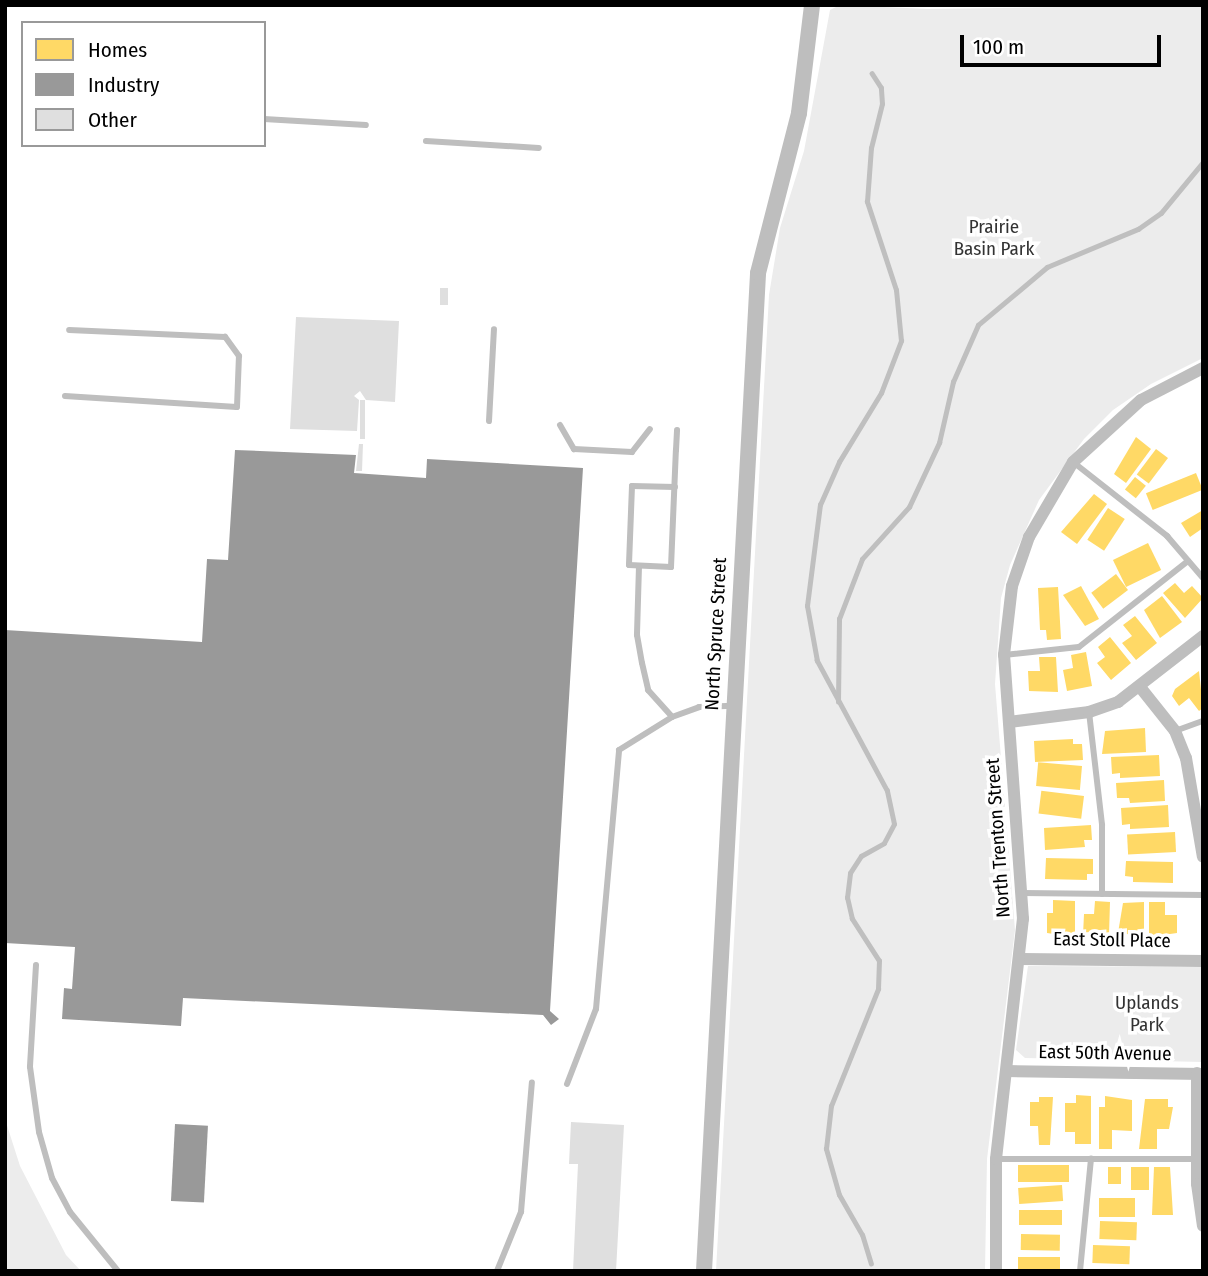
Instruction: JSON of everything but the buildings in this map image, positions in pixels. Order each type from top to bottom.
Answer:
[{"type":"street","name":"North Spruce Street","points":[[704,1271],[758,273],[799,113],[812,5]]},
{"type":"street","name":"North Trenton Street","points":[[996,1271],[996,1159],[1022,959],[1022,893],[1004,654],[1013,586],[1029,537],[1073,462],[1104,430],[1141,400],[1203,368]]},
{"type":"street","points":[[1009,722],[1089,712],[1118,702],[1203,636]]},
{"type":"street","points":[[1140,687],[1175,731],[1198,792],[1203,857]]},
{"type":"street","points":[[1203,948],[1203,961]]},
{"type":"street","name":"East Stoll Place","points":[[1022,959],[1203,961]]},
{"type":"street","name":"East 50th Avenue","points":[[1007,1071],[1200,1073]]},
{"type":"street","points":[[1200,1073],[1196,1159],[1203,1226]]},
{"type":"lane","points":[[266,119],[366,125]]},
{"type":"lane","points":[[426,141],[539,148]]},
{"type":"lane","points":[[489,421],[494,329]]},
{"type":"lane","points":[[65,396],[237,407],[239,356],[225,337],[69,330]]},
{"type":"lane","points":[[560,425],[574,449],[632,452],[650,429]]},
{"type":"lane","points":[[674,487],[632,485],[629,565],[671,567],[677,430]]},
{"type":"lane","points":[[1073,462],[1167,536],[1203,578]]},
{"type":"lane","points":[[1004,654],[1079,647],[1188,561]]},
{"type":"lane","points":[[639,566],[637,635],[642,663],[648,690],[672,717]]},
{"type":"lane","points":[[567,1084],[596,1009],[619,750],[672,717],[699,707],[733,706]]},
{"type":"lane","points":[[1089,712],[1102,825],[1102,894]]},
{"type":"lane","points":[[1175,731],[1203,721]]},
{"type":"lane","points":[[1022,893],[1203,895]]},
{"type":"lane","points":[[36,965],[30,1067],[39,1132],[52,1178],[70,1212],[118,1271]]},
{"type":"lane","points":[[497,1271],[505,1258],[521,1212],[532,1082]]},
{"type":"lane","points":[[996,1159],[1196,1159]]},
{"type":"lane","points":[[1080,1271],[1091,1159]]},
{"type":"lane","points":[[505,1258],[505,1271]]},
{"type":"green space","name":"Prairie Basin Park","points":[[840,5],[928,9],[1203,5],[1203,358],[1151,384],[1113,410],[1084,439],[1039,500],[1010,565],[1001,598],[995,684],[1015,930],[987,1159],[985,1271],[716,1271],[769,295],[780,228],[804,151],[830,10]]},
{"type":"green space","name":"Uplands Park","points":[[1028,966],[1203,967],[1203,1062],[1025,1058],[1016,1050]]},
{"type":"green space","points":[[5,1119],[20,1166],[66,1255],[81,1271],[5,1271]]},
{"type":"waterway","points":[[871,1264],[862,1235],[839,1195],[826,1149],[831,1106],[878,989],[879,961],[852,919],[847,898],[850,873],[861,856],[884,843],[894,824],[887,791],[817,661],[807,606],[820,505],[839,462],[881,393],[901,341],[896,290],[867,202],[871,148],[882,104],[881,88],[872,74]]},
{"type":"waterway","points":[[838,702],[839,619],[862,559],[909,507],[939,443],[953,382],[978,325],[1047,267],[1138,229],[1161,213],[1203,162]]}]
